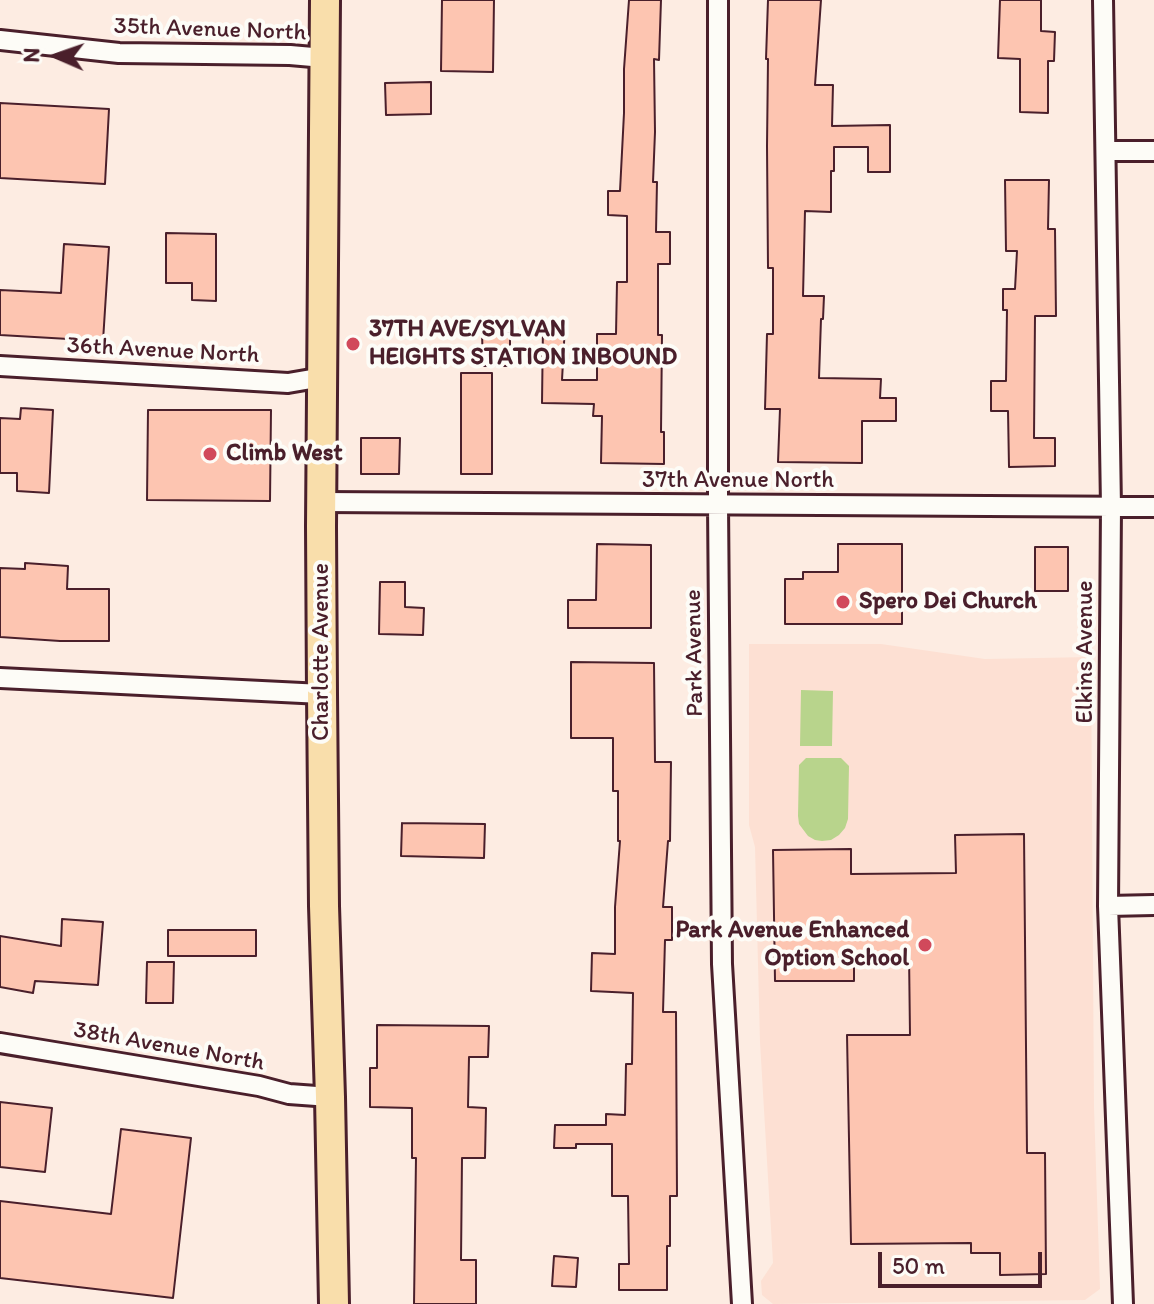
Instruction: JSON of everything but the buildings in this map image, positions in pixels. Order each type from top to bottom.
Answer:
[{"type":"main road","name":"Charlotte Avenue","points":[[325,0],[322,694],[334,1304]]},
{"type":"street","name":"Park Avenue","points":[[718,0],[722,964],[742,1304]]},
{"type":"street","name":"Elkins Avenue","points":[[1103,0],[1111,507],[1108,906],[1123,1304]]},
{"type":"street","name":"35th Avenue North","points":[[0,40],[119,53],[324,58]]},
{"type":"street","points":[[1106,151],[1154,151]]},
{"type":"street","name":"36th Avenue North","points":[[0,366],[288,383],[323,377]]},
{"type":"street","name":"37th Avenue North","points":[[321,502],[1154,507]]},
{"type":"street","points":[[0,678],[322,694]]},
{"type":"street","points":[[1108,906],[1154,905]]},
{"type":"street","name":"38th Avenue North","points":[[0,1043],[244,1083],[289,1094],[330,1097]]},
{"type":"shaded area","name":"Park Avenue Enhanced Option School","points":[[749,644],[881,644],[985,659],[1091,657],[1094,1107],[1100,1289],[1085,1300],[773,1304],[762,1295],[761,1281],[773,1263],[760,1042],[755,847],[749,825]]},
{"type":"green space","points":[[801,690],[833,691],[832,746],[800,746]]},
{"type":"green space","points":[[806,758],[841,758],[849,766],[848,819],[845,828],[831,840],[815,840],[799,824],[799,765]]},
{"type":"place","name":"37TH AVE/SYLVAN HEIGHTS STATION INBOUND","points":[[353,344]]},
{"type":"place","name":"Climb West","points":[[210,454]]},
{"type":"place","name":"Spero Dei Church","points":[[843,602]]},
{"type":"place","name":"Park Avenue Enhanced Option School","points":[[925,945]]}]
